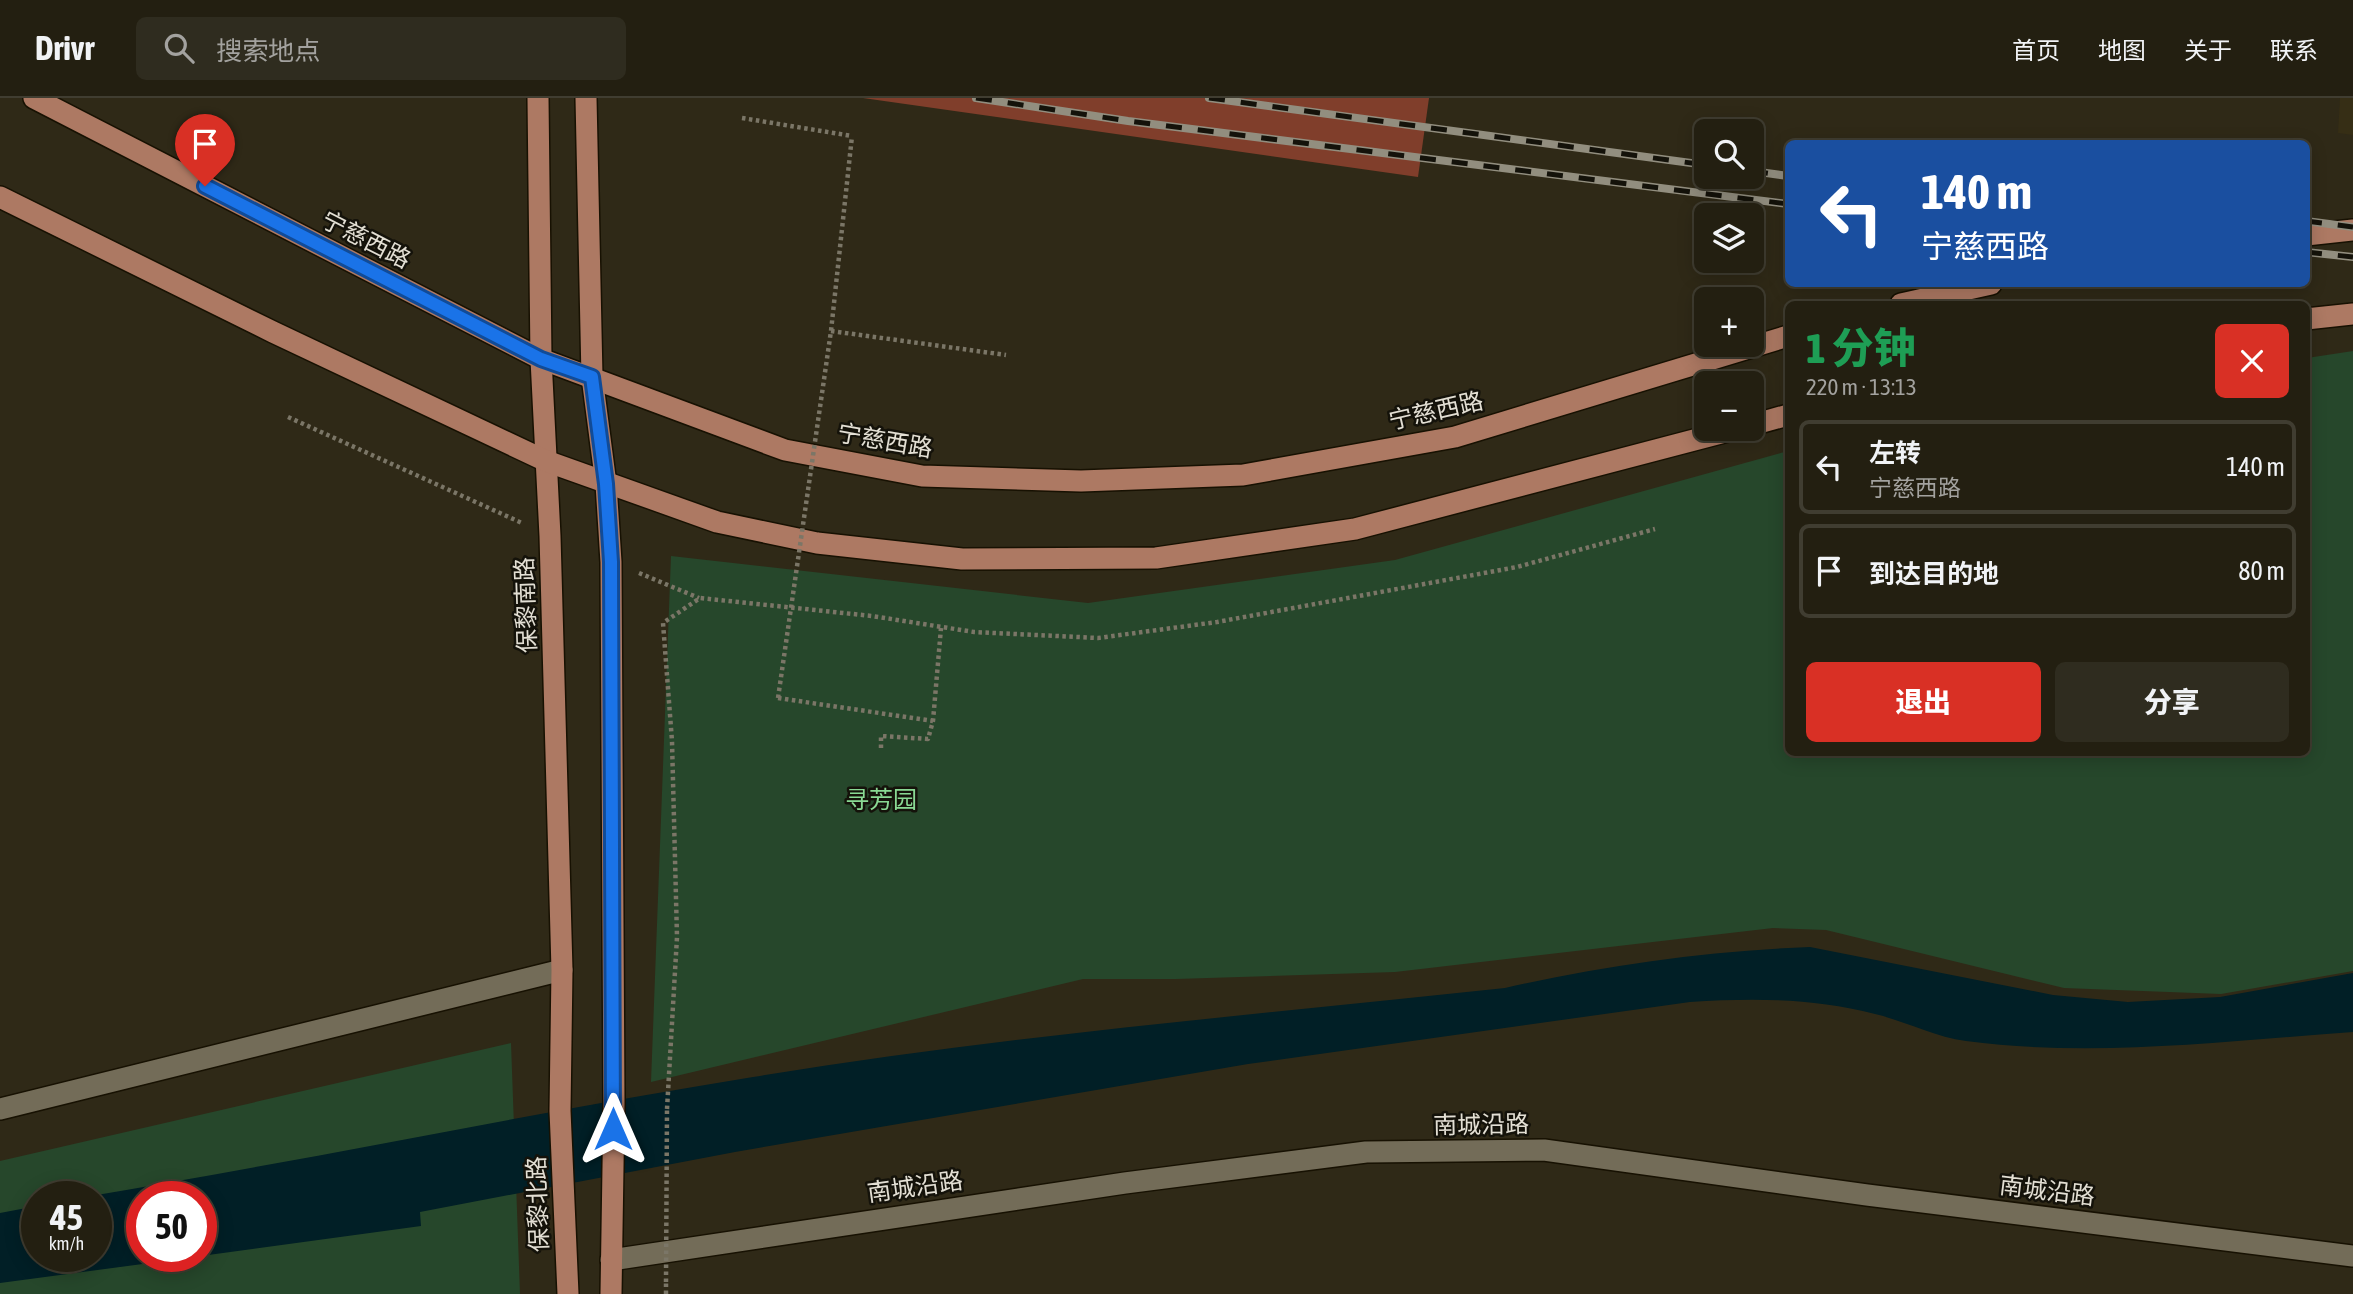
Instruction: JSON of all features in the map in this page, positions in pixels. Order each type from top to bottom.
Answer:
[{"type":"main road","name":"宁慈西路","points":[[34,98],[541,359],[786,450],[922,476],[1081,481],[1230,476],[1455,437],[1785,337]]},
{"type":"main road","name":"保黎南路","points":[[538,98],[541,359],[550,536],[562,970],[561,1111]]},
{"type":"main road","points":[[586,98],[592,377],[606,484],[611,562],[614,1104],[611,1294]]},
{"type":"main road","points":[[0,197],[273,332],[546,461],[717,522],[817,543],[962,559],[1156,558],[1355,529],[1694,440]]},
{"type":"main road","points":[[2310,235],[2353,230]]},
{"type":"main road","points":[[1914,301],[1978,287]]},
{"type":"main road","points":[[2310,319],[2353,314]]},
{"type":"main road","points":[[1764,422],[1785,416]]},
{"type":"main road","name":"保黎北路","points":[[561,1111],[568,1294]]},
{"type":"street","points":[[0,1109],[562,970]]},
{"type":"street","name":"南城沿路","points":[[611,1260],[1125,1183],[1366,1152],[1544,1150],[1854,1194],[2353,1256]]},
{"type":"path","points":[[742,118],[852,136],[831,331],[778,698],[933,721]]},
{"type":"path","points":[[831,331],[1006,355]]},
{"type":"path","points":[[288,417],[550,536]]},
{"type":"path","points":[[611,562],[700,598],[872,616],[941,628],[1098,638],[1217,622],[1517,567],[1655,528]]},
{"type":"path","points":[[666,1294],[667,1109],[677,937],[672,741],[663,623],[700,598]]},
{"type":"path","points":[[881,748],[881,736],[928,739],[933,721],[941,628]]},
{"type":"shaded area","points":[[2340,98],[2353,98],[2353,135],[2338,133]]},
{"type":"green space","name":"寻芳园","points":[[2353,351],[2353,971],[2221,994],[2064,988],[1826,930],[1773,928],[1395,972],[1083,979],[651,1082],[671,556],[1088,603],[1395,560],[1785,452],[1785,756],[2310,756],[2310,358]]},
{"type":"green space","points":[[511,1043],[520,1294],[0,1294],[0,1161]]},
{"type":"water","points":[[1810,947],[2053,995],[2128,1002],[2220,997],[2353,973],[2353,1032],[2111,1048],[2014,1046],[1954,1039],[1886,1017],[1829,1005],[1760,1000],[1690,1002],[1248,1064],[735,1152],[420,1212],[421,1226],[217,1254],[217,1181],[177,1181],[669,1091],[847,1063],[1128,1027],[1505,988],[1618,966]]},
{"type":"water","points":[[126,1190],[126,1266],[112,1268],[112,1192]]},
{"type":"water","points":[[21,1209],[21,1272],[82,1272],[0,1283],[0,1213]]},
{"type":"building","points":[[863,98],[1429,98],[1418,177]]},
{"type":"railway","points":[[976,98],[1128,121],[1785,204]]},
{"type":"railway","points":[[1209,98],[1694,163]]},
{"type":"railway","points":[[1764,173],[1785,176]]},
{"type":"railway","points":[[2310,222],[2353,227]]},
{"type":"railway","points":[[2310,252],[2353,257]]},
{"type":"route","points":[[205,186],[541,359],[592,377],[606,484],[611,562],[613,1129]]}]
